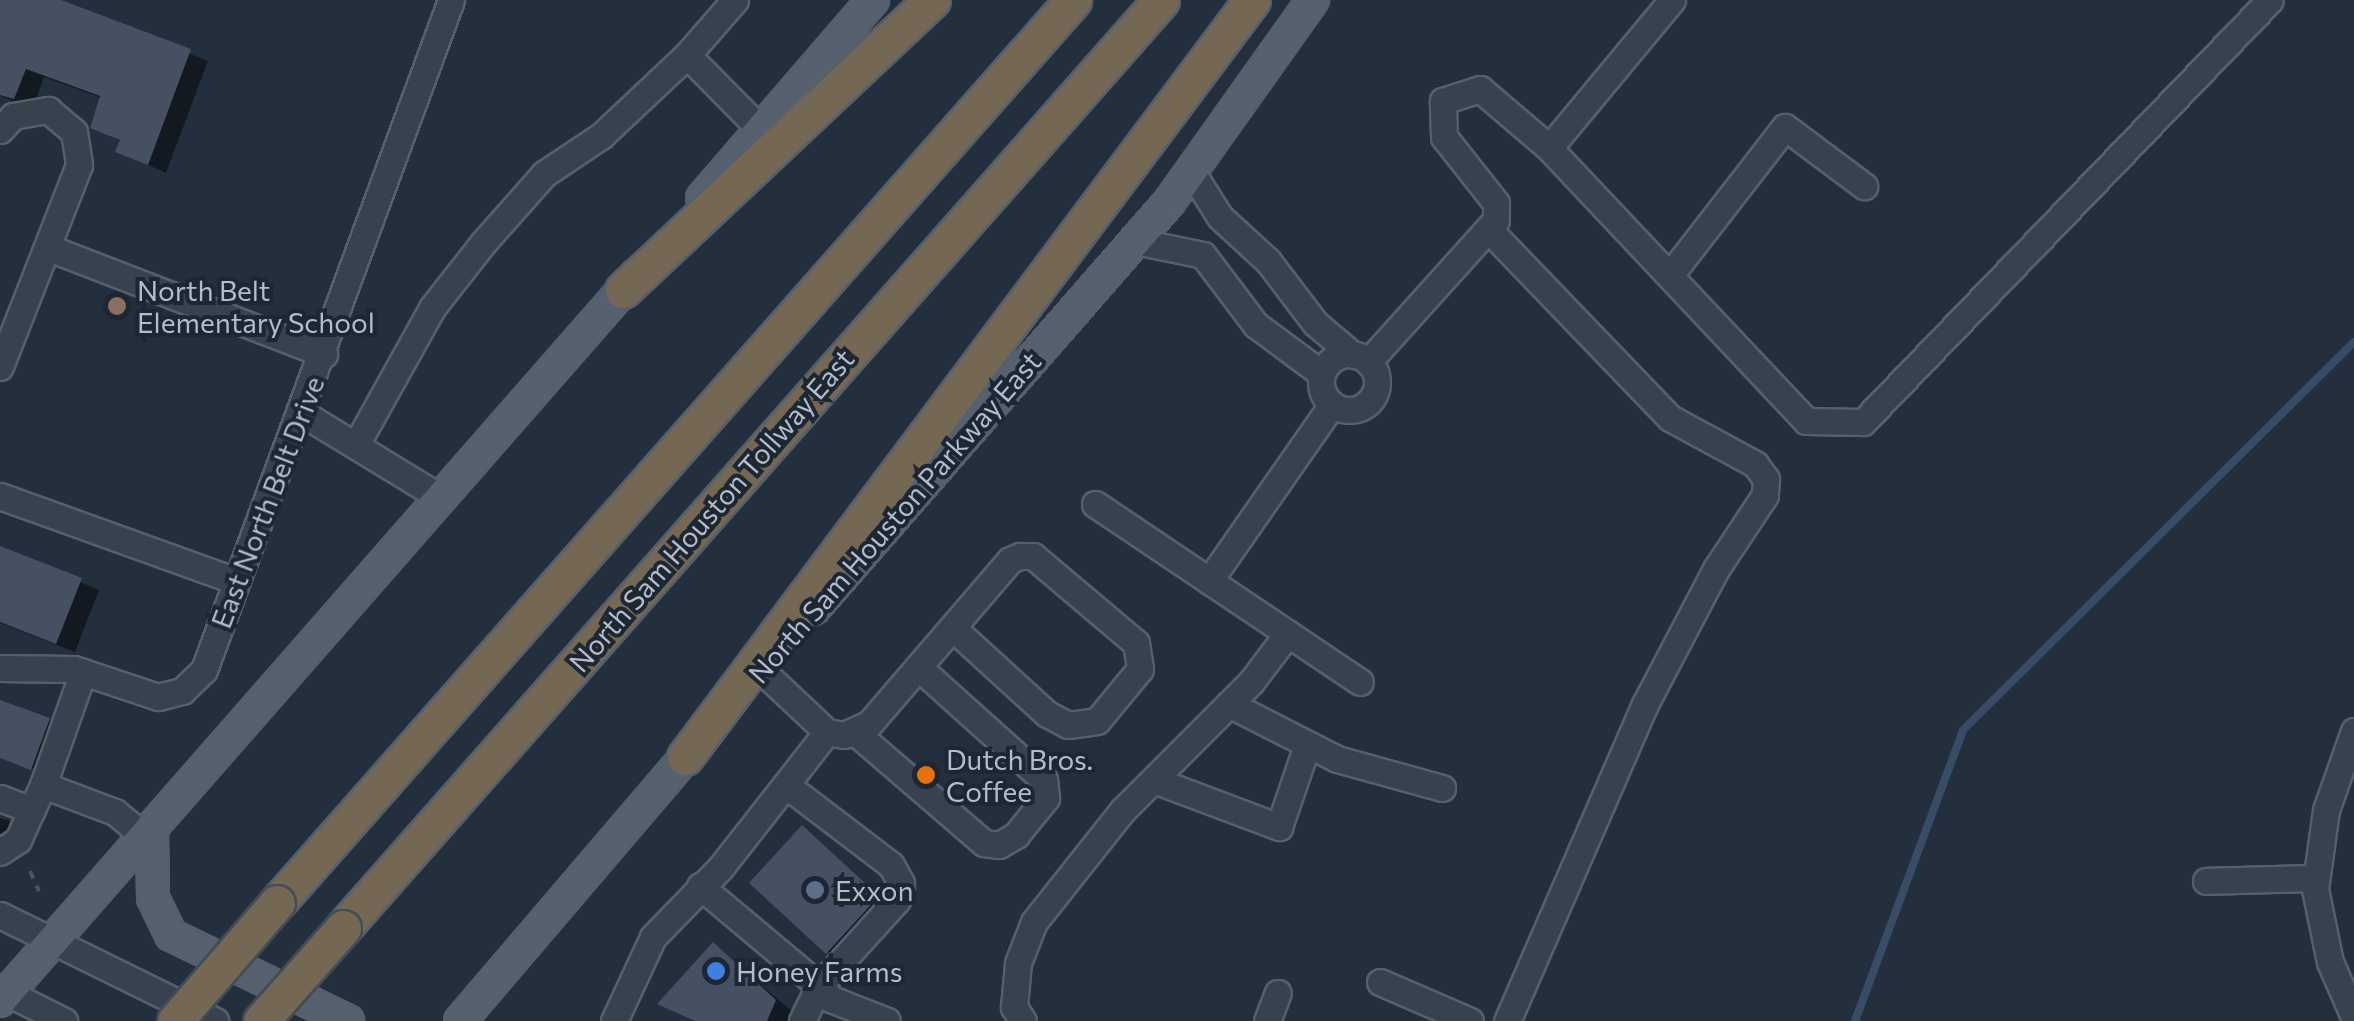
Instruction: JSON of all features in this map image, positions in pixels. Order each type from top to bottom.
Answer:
[{"type":"highway","points":[[623,290],[769,137],[932,0]]},
{"type":"highway","points":[[175,1021],[1073,0]]},
{"type":"highway","name":"North Sam Houston Tollway East","points":[[261,1021],[1162,0]]},
{"type":"highway","points":[[685,756],[1252,0]]},
{"type":"main road","points":[[769,137],[873,0]]},
{"type":"main road","name":"North Sam Houston Parkway East","points":[[460,1021],[685,756],[1135,241],[1191,171],[1313,0]]},
{"type":"main road","points":[[3,994],[623,290]]},
{"type":"main road","points":[[148,831],[153,898],[171,935],[348,1021]]},
{"type":"main road","points":[[443,1021],[484,994]]},
{"type":"main road","points":[[469,1021],[484,994]]},
{"type":"street","name":"East North Belt Drive","points":[[83,672],[158,697],[182,691],[204,670],[324,354],[451,0]]},
{"type":"street","points":[[357,443],[432,308],[483,243],[544,174],[601,136],[687,55],[735,0]]},
{"type":"street","points":[[1548,148],[1672,0]]},
{"type":"street","points":[[1191,171],[1220,217],[1268,260],[1315,323],[1360,358],[1376,385],[1370,400],[1348,410],[1332,405],[1322,391],[1322,374],[1331,361],[1360,358],[1491,232],[1496,203],[1444,137],[1443,101],[1480,89],[1548,148],[1806,421],[1863,422],[2270,0]]},
{"type":"street","points":[[687,55],[769,137]]},
{"type":"street","points":[[0,130],[13,116],[48,110],[74,132],[79,165],[0,367]]},
{"type":"street","points":[[1670,275],[1785,127],[1864,186]]},
{"type":"street","points":[[1491,232],[1670,418],[1754,464],[1766,479],[1765,495],[1716,569],[1645,704],[1507,1021]]},
{"type":"street","points":[[1135,241],[1203,255],[1256,325],[1322,374]]},
{"type":"street","points":[[48,248],[324,354]]},
{"type":"street","points":[[1209,580],[1332,405]]},
{"type":"street","points":[[302,413],[357,443],[438,496]]},
{"type":"street","points":[[0,496],[236,581]]},
{"type":"street","points":[[1095,504],[1360,682]]},
{"type":"street","points":[[856,733],[954,629],[1010,560],[1033,556],[1136,643],[1140,669],[1098,721],[1068,725],[1047,714],[954,629]]},
{"type":"street","points":[[1023,1021],[1014,1007],[1018,964],[1034,922],[1154,780],[1229,704],[1288,633]]},
{"type":"street","points":[[0,668],[10,663],[83,672],[32,810],[18,840],[0,852]]},
{"type":"street","points":[[761,670],[826,732],[856,733],[984,843],[999,846],[1046,798],[1044,780],[918,668]]},
{"type":"street","points":[[1229,704],[1307,745],[1442,788]]},
{"type":"street","points":[[2354,731],[2326,810],[2316,878],[2330,962],[2354,1017]]},
{"type":"street","points":[[614,1021],[653,937],[700,886],[826,732]]},
{"type":"street","points":[[1154,780],[1279,827],[1307,745]]},
{"type":"street","points":[[786,784],[892,865],[902,883],[897,900],[819,986],[802,1021]]},
{"type":"street","points":[[43,785],[115,812],[148,831]]},
{"type":"street","points":[[0,798],[32,810]]},
{"type":"street","points":[[2206,881],[2316,878]]},
{"type":"street","points":[[700,886],[830,999],[888,1021]]},
{"type":"street","points":[[0,915],[215,1021]]},
{"type":"street","points":[[1380,982],[1470,1021]]},
{"type":"street","points":[[1267,1021],[1278,993]]},
{"type":"street","points":[[3,994],[64,1021]]},
{"type":"path","points":[[30,871],[39,891]]},
{"type":"building","points":[[0,0],[61,0],[191,49],[148,165],[115,152],[120,140],[90,128],[100,96],[26,69],[14,99],[0,95]]},
{"type":"building","points":[[0,546],[82,578],[56,644],[0,622]]},
{"type":"building","points":[[0,700],[50,718],[31,770],[0,758]]},
{"type":"building","name":"Exxon","points":[[802,825],[879,896],[826,954],[749,883]]},
{"type":"building","name":"Honey Farms","points":[[713,942],[776,1000],[767,1021],[695,1021],[657,1004]]},
{"type":"waterway","points":[[1855,1021],[1963,730],[2354,342]]},
{"type":"place","name":"North Belt Elementary School","points":[[117,306]]},
{"type":"place","name":"Dutch Bros. Coffee","points":[[926,775]]},
{"type":"place","name":"Exxon","points":[[815,890]]},
{"type":"place","name":"Honey Farms","points":[[716,971]]}]
